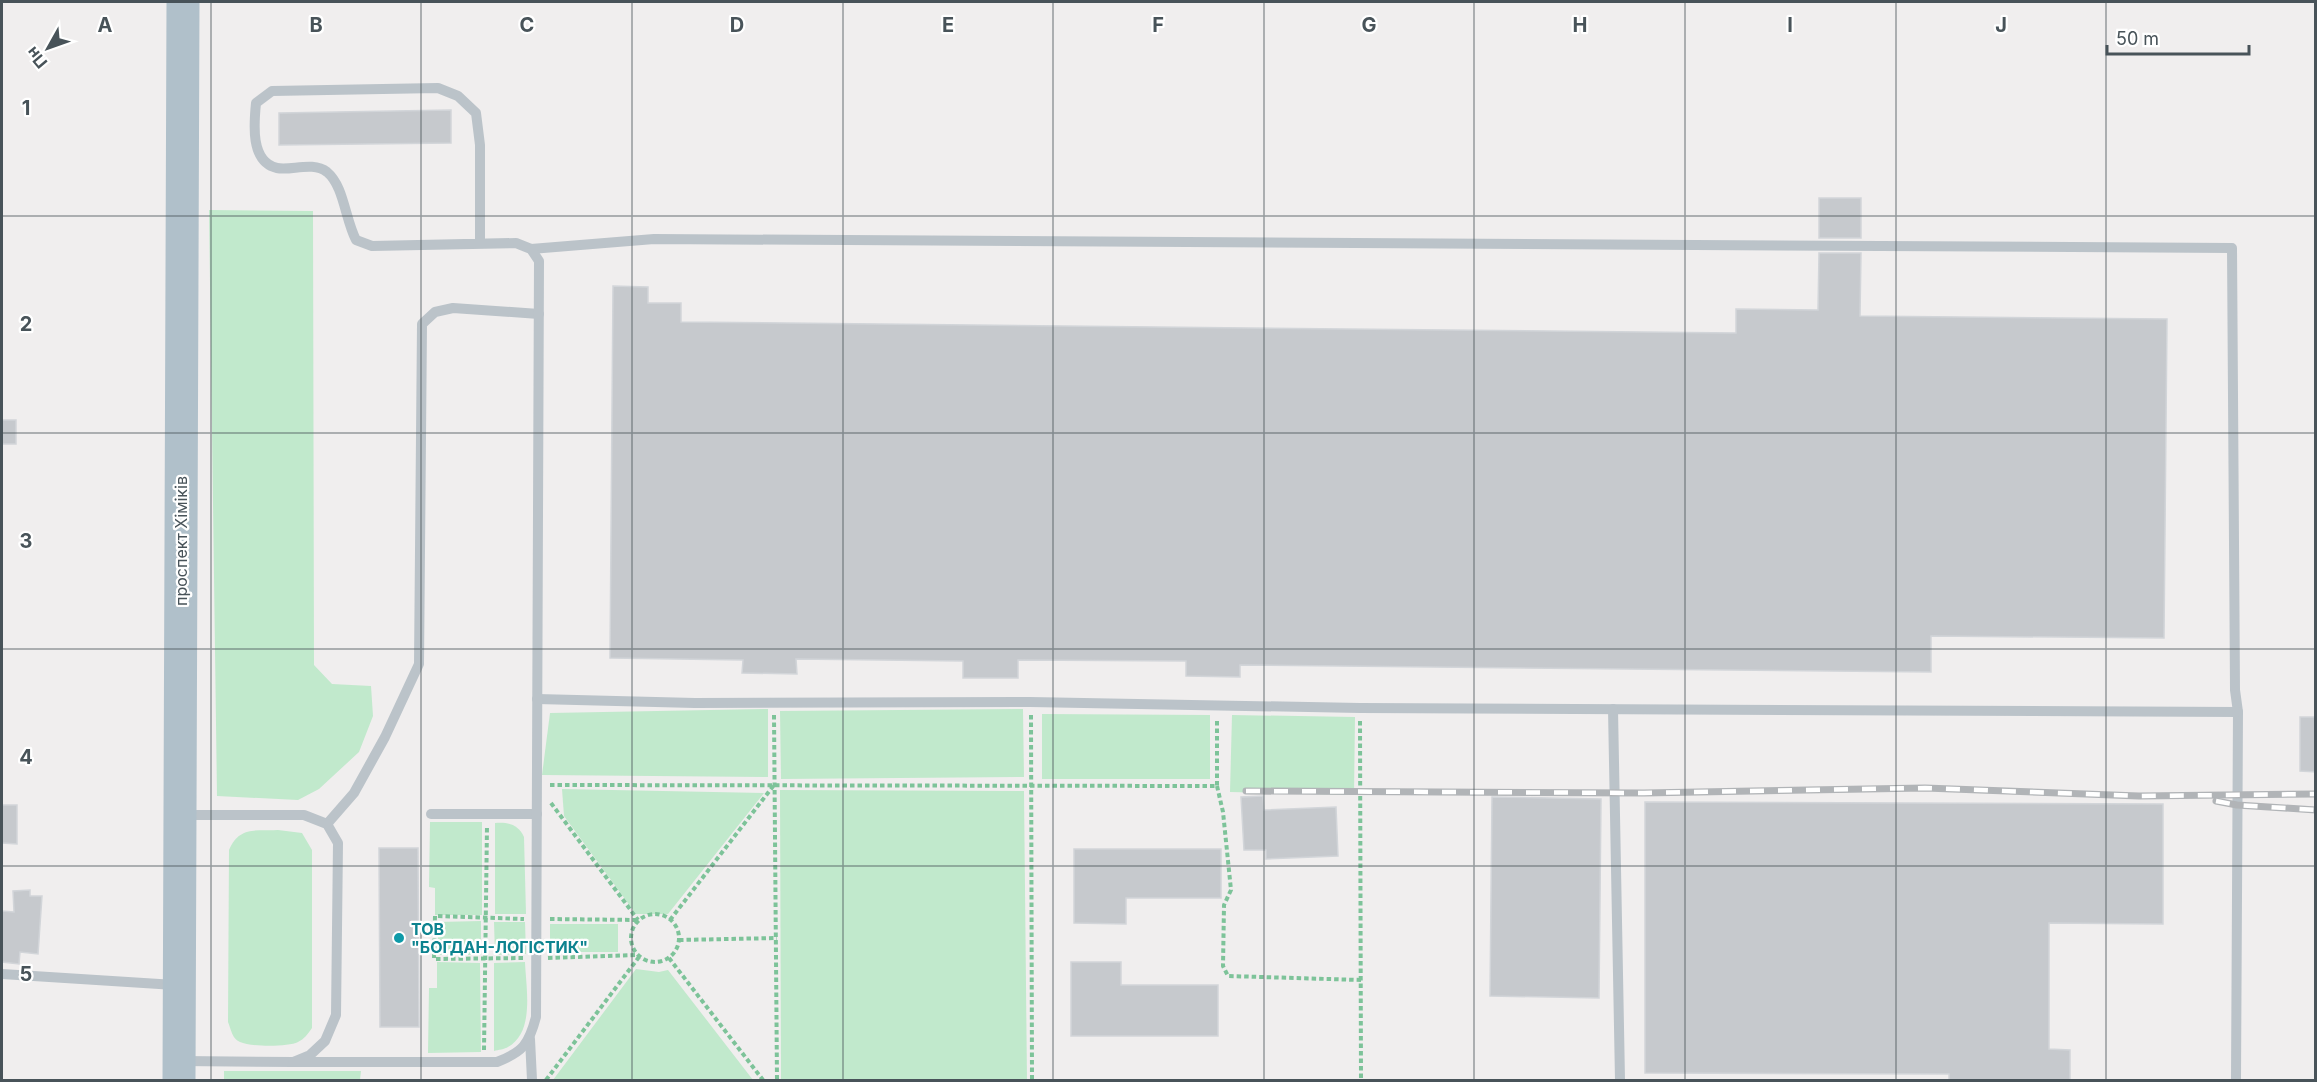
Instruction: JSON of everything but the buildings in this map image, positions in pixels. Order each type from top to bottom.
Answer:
[{"type":"main road","name":"проспект Хіміків","points":[[179,1070],[183,2]]},
{"type":"lane","points":[[480,244],[480,144],[477,113],[458,96],[438,88],[272,91],[256,103],[254,120],[256,145],[264,159],[277,168],[300,166],[326,171],[338,184],[348,225],[356,240],[372,246],[480,244],[516,243],[531,249],[654,239],[2232,248],[2235,690],[2238,712],[2236,1080]]},
{"type":"lane","points":[[531,249],[539,261],[537,958],[536,1017],[530,1040],[532,1080]]},
{"type":"lane","points":[[327,824],[354,793],[386,737],[419,664],[422,324],[435,312],[453,308],[539,314]]},
{"type":"lane","points":[[537,699],[774,703],[1030,702],[1360,708],[2238,712]]},
{"type":"lane","points":[[1613,709],[1620,1080]]},
{"type":"lane","points":[[431,814],[537,814]]},
{"type":"lane","points":[[180,815],[304,815],[327,824],[338,843],[336,1015],[324,1041],[310,1055],[293,1062]]},
{"type":"lane","points":[[2,974],[178,986]]},
{"type":"lane","points":[[179,1070],[293,1062],[497,1062],[516,1055],[530,1040]]},
{"type":"path","points":[[1030,702],[1032,1080]]},
{"type":"path","points":[[774,703],[777,1080]]},
{"type":"path","points":[[1217,705],[1217,786],[1223,812],[1231,890],[1224,905],[1224,966],[1228,976],[1361,980]]},
{"type":"path","points":[[1360,708],[1361,1080]]},
{"type":"path","points":[[537,785],[1217,786]]},
{"type":"path","points":[[537,785],[639,920]]},
{"type":"path","points":[[670,920],[775,785]]},
{"type":"path","points":[[484,1063],[488,814]]},
{"type":"path","points":[[435,916],[434,959],[638,956],[650,962],[658,962],[669,958],[678,948],[678,931],[670,920],[653,914],[639,920],[634,926],[631,940],[638,956]]},
{"type":"path","points":[[679,940],[777,938]]},
{"type":"path","points":[[546,1080],[638,956]]},
{"type":"path","points":[[669,958],[763,1080]]},
{"type":"green space","points":[[209,210],[313,211],[314,665],[332,684],[371,686],[373,716],[359,752],[319,789],[298,800],[217,796]]},
{"type":"green space","points":[[768,709],[768,777],[542,775],[550,713]]},
{"type":"green space","points":[[1023,709],[1024,777],[781,779],[780,711]]},
{"type":"green space","points":[[1042,714],[1210,715],[1210,779],[1042,779]]},
{"type":"green space","points":[[1232,715],[1355,717],[1354,795],[1230,792]]},
{"type":"green space","points":[[562,789],[764,793],[668,914],[636,914],[564,816]]},
{"type":"green space","points":[[780,790],[1024,791],[1027,1080],[781,1080]]},
{"type":"green space","points":[[430,822],[482,822],[482,915],[435,915],[435,888],[429,887]]},
{"type":"green space","points":[[495,823],[512,825],[519,829],[524,837],[526,914],[495,914]]},
{"type":"green space","points":[[255,830],[302,833],[312,850],[312,1028],[302,1039],[293,1044],[261,1046],[235,1039],[228,1022],[229,850],[233,842],[243,833]]},
{"type":"green space","points":[[481,921],[481,955],[438,955],[438,922]]},
{"type":"green space","points":[[494,922],[525,922],[526,954],[495,955]]},
{"type":"green space","points":[[550,924],[618,924],[618,952],[550,952]]},
{"type":"green space","points":[[437,962],[480,963],[481,1052],[428,1053],[429,988],[437,988]]},
{"type":"green space","points":[[525,962],[526,1020],[517,1040],[508,1047],[494,1051],[494,963]]},
{"type":"green space","points":[[636,969],[659,972],[668,970],[753,1080],[553,1080]]},
{"type":"green space","points":[[224,1071],[361,1071],[360,1080],[224,1080]]},
{"type":"railway","points":[[1246,791],[1644,793],[1925,788],[2139,796],[2316,794]]},
{"type":"railway","points":[[2216,801],[2237,805],[2316,810]]},
{"type":"place","name":"ТОВ \"БОГДАН-ЛОГІСТИК\"","points":[[399,938]]}]
